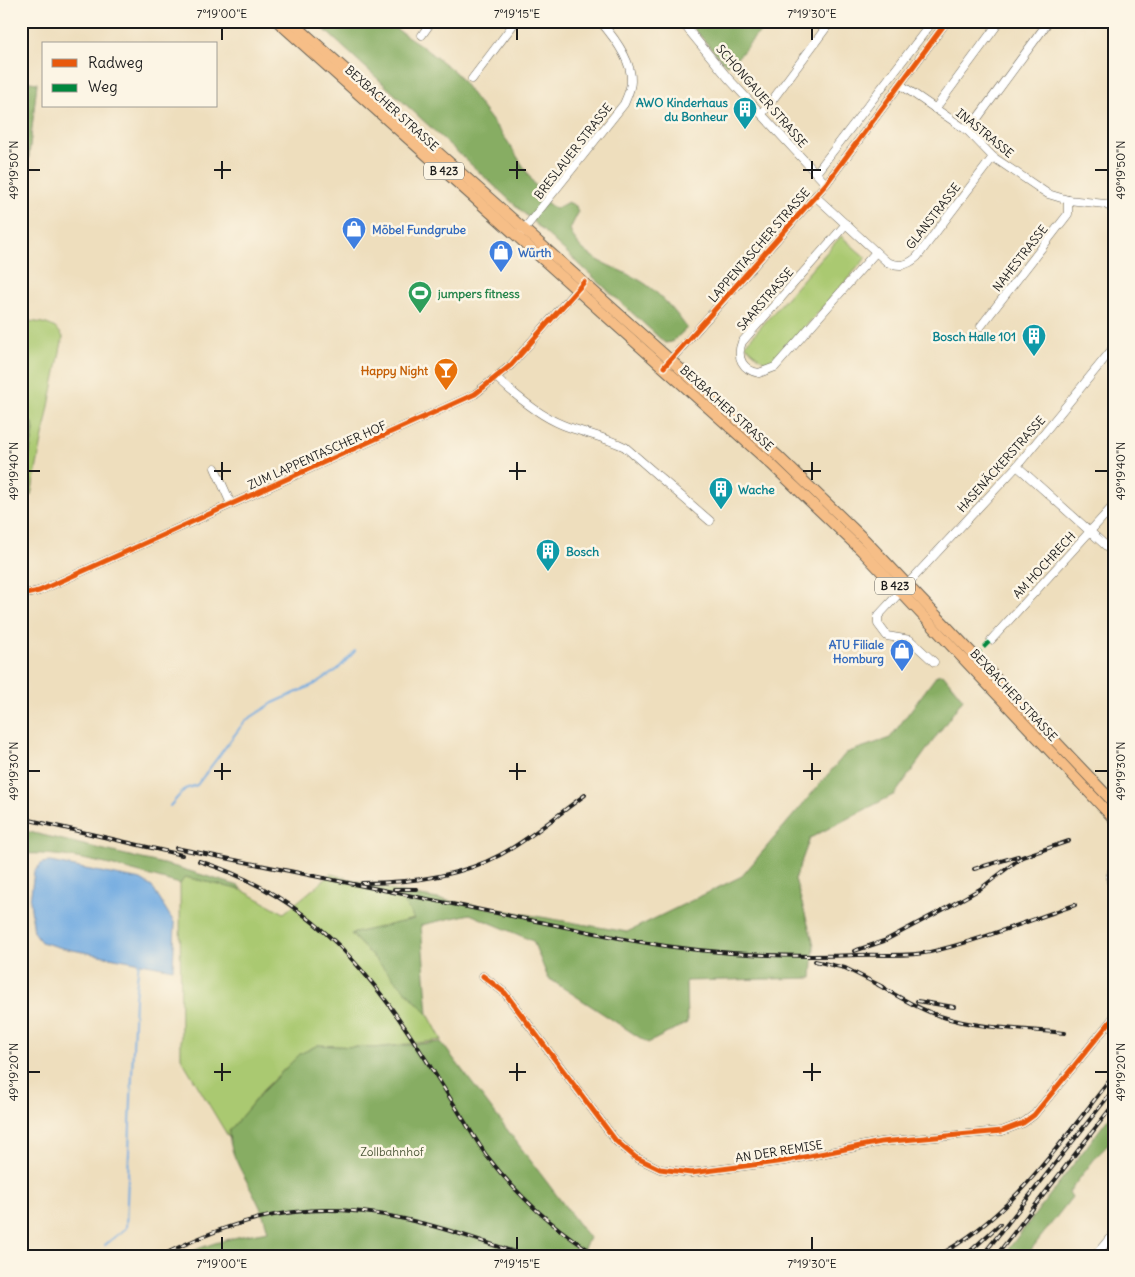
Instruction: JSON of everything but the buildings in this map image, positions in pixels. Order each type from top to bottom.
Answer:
[{"type":"main road","name":"BEXBACHER STRASSE","points":[[277,21],[668,363],[771,464],[903,587],[1114,803]]},
{"type":"main road","name":"BEXBACHER STRASSE","points":[[291,21],[521,233],[555,256],[581,285]]},
{"type":"main road","name":"BEXBACHER STRASSE","points":[[903,587],[1114,819]]},
{"type":"street","points":[[422,35],[432,21]]},
{"type":"street","points":[[472,79],[516,21]]},
{"type":"street","name":"BRESLAUER STRASSE","points":[[521,233],[624,104],[629,93],[631,80],[626,60],[600,21]]},
{"type":"street","name":"SCHONGAUER STRASSE","points":[[681,21],[826,184]]},
{"type":"street","points":[[762,114],[830,21]]},
{"type":"street","name":"LAPPENTASCHER STRASSE","points":[[816,174],[933,21]]},
{"type":"street","name":"LAPPENTASCHER STRASSE","points":[[668,363],[826,184],[947,21]]},
{"type":"street","points":[[935,108],[1000,21]]},
{"type":"street","points":[[968,131],[1049,21]]},
{"type":"street","name":"INASTRASSE","points":[[901,85],[968,131],[993,157],[1048,194],[1068,200],[1105,204],[1114,209]]},
{"type":"street","name":"GLANSTRASSE","points":[[815,196],[876,252],[894,265],[903,266],[910,263],[993,157]]},
{"type":"street","name":"NAHESTRASSE","points":[[981,326],[1068,214],[1068,200]]},
{"type":"street","name":"SAARSTRASSE","points":[[846,224],[742,342],[739,356],[744,366],[759,373],[775,367],[876,252]]},
{"type":"street","name":"ZUM LAPPENTASCHER HOF","points":[[21,595],[39,591],[458,404],[497,378],[581,285]]},
{"type":"street","name":"HASENÄCKERSTRASSE","points":[[934,662],[910,640],[886,636],[878,624],[878,616],[1017,466],[1114,347]]},
{"type":"street","points":[[497,378],[548,417],[563,425],[611,440],[625,447],[710,521]]},
{"type":"street","points":[[1017,466],[1114,553]]},
{"type":"street","points":[[215,468],[231,504]]},
{"type":"street","points":[[21,517],[24,504]]},
{"type":"street","name":"AM HOCHRECH","points":[[991,640],[1114,505]]},
{"type":"street","points":[[1114,864],[1110,878],[1114,893]]},
{"type":"street","name":"AN DER REMISE","points":[[482,976],[505,993],[616,1141],[635,1157],[660,1169],[691,1173],[784,1161],[881,1142],[982,1134],[1013,1128],[1034,1115],[1114,1017]]},
{"type":"street","points":[[1094,1256],[1114,1233]]},
{"type":"green space","points":[[315,21],[384,21],[419,44],[456,73],[508,142],[545,201],[555,209],[568,202],[576,206],[578,213],[570,229],[575,240],[583,249],[603,263],[647,285],[658,294],[687,328],[672,342],[665,343]]},
{"type":"green space","points":[[687,21],[774,21],[754,38],[739,56],[726,65]]},
{"type":"green space","points":[[23,81],[37,83],[26,183],[21,183],[21,92]]},
{"type":"green space","points":[[841,236],[866,258],[770,367],[745,345]]},
{"type":"green space","points":[[21,320],[50,325],[63,337],[31,495],[21,499],[34,431],[33,423],[21,422]]},
{"type":"green space","points":[[21,422],[33,423],[34,431],[21,499]]},
{"type":"green space","points":[[943,674],[963,699],[895,794],[810,838],[795,879],[814,945],[812,978],[686,981],[687,1023],[648,1043],[548,978],[533,941],[470,914],[421,925],[428,1014],[351,934],[414,919],[398,892],[627,932],[742,876],[846,753],[890,738],[937,675]]},
{"type":"green space","points":[[21,830],[176,867],[239,886],[242,890],[185,877],[180,884],[81,859],[40,854],[21,854]]},
{"type":"green space","points":[[331,874],[398,892],[415,919],[351,934],[428,1014],[442,1040],[374,1048],[318,1045],[300,1054],[262,1091],[230,1131],[229,1138],[181,1058],[180,884],[185,877],[242,890],[284,913]]},
{"type":"green space","name":"Zollbahnhof","points":[[441,1042],[589,1238],[580,1256],[181,1256],[224,1240],[268,1231],[259,1204],[235,1158],[229,1131],[263,1091],[300,1054],[318,1045],[374,1048]]},
{"type":"green space","points":[[1114,1111],[1114,1139],[1096,1157],[1069,1192],[1072,1197],[1026,1256],[1003,1256]]},
{"type":"water","points":[[50,862],[141,880],[152,887],[175,924],[173,969],[62,948],[41,942],[34,933],[30,901],[34,872],[42,863]]},
{"type":"waterway","points":[[170,806],[185,789],[197,785],[245,721],[273,703],[315,684],[337,670],[355,651]]},
{"type":"waterway","points":[[105,1245],[126,1228],[135,998],[139,962]]},
{"type":"railway","points":[[362,883],[415,880],[450,874],[484,863],[522,842],[585,795]]},
{"type":"railway","points":[[21,818],[182,855]]},
{"type":"railway","points":[[854,951],[884,941],[948,907],[980,889],[1022,857],[1069,841]]},
{"type":"railway","points":[[176,848],[629,940],[686,949],[743,954],[801,956],[921,954],[967,942],[1075,905]]},
{"type":"railway","points":[[974,869],[1018,856]]},
{"type":"railway","points":[[199,861],[252,882],[297,910],[336,942],[370,980],[400,1020],[486,1155],[498,1170],[524,1198],[552,1223],[599,1256]]},
{"type":"railway","points":[[394,889],[417,889]]},
{"type":"railway","points":[[815,961],[845,968],[885,988]]},
{"type":"railway","points":[[878,985],[924,1010],[970,1024],[1065,1033]]},
{"type":"railway","points":[[917,1001],[954,1007]]},
{"type":"railway","points":[[937,1256],[964,1240],[1012,1199],[1055,1151],[1114,1075]]},
{"type":"railway","points":[[982,1256],[1114,1089]]},
{"type":"railway","points":[[996,1256],[1114,1104]]},
{"type":"railway","points":[[161,1256],[211,1233],[257,1219],[301,1211],[343,1210],[385,1215],[428,1225],[525,1256]]},
{"type":"railway","points":[[965,1256],[1000,1224]]},
{"type":"railway","points":[[148,1256],[153,1252]]},
{"type":"marked path","points":[[975,656],[991,640]]},
{"type":"cycle path","points":[[664,367],[826,184],[947,21]]},
{"type":"cycle path","points":[[21,595],[39,591],[475,394],[511,365],[584,282]]},
{"type":"cycle path","points":[[483,976],[505,993],[616,1141],[635,1157],[660,1169],[691,1173],[784,1161],[881,1142],[1002,1131],[1023,1123],[1034,1115],[1114,1017]]},
{"type":"place","name":"AWO Kinderhaus du Bonheur","points":[[745,130]]},
{"type":"place","name":"Möbel Fundgrube","points":[[354,250]]},
{"type":"place","name":"Würth","points":[[501,273]]},
{"type":"place","name":"jumpers fitness","points":[[420,314]]},
{"type":"place","name":"Bosch Halle 101","points":[[1034,357]]},
{"type":"place","name":"Happy Night","points":[[446,391]]},
{"type":"place","name":"Wache","points":[[721,510]]},
{"type":"place","name":"Bosch","points":[[548,572]]},
{"type":"place","name":"ATU Filiale Homburg","points":[[902,672]]}]
